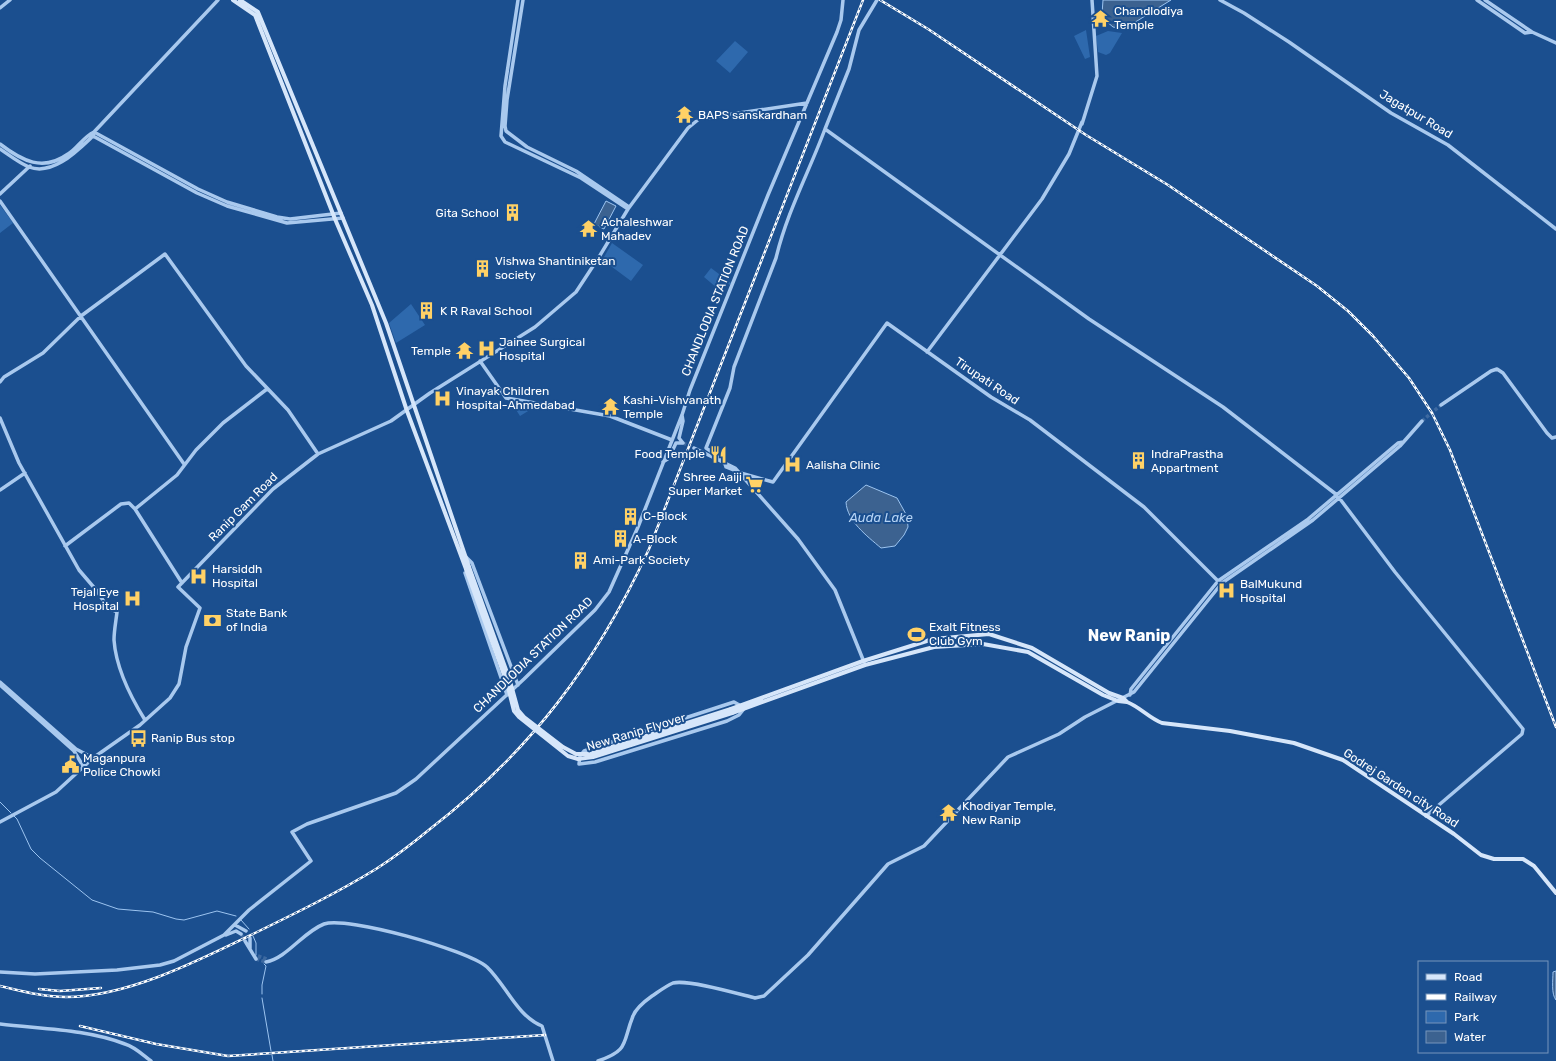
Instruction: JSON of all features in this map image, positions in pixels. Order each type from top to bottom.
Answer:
[{"type":"main road","name":"New Ranip Flyover","points":[[234,0],[255,15],[334,217],[360,273],[379,323],[407,411],[463,563],[467,568]]},
{"type":"main road","name":"New Ranip Flyover","points":[[240,0],[258,12],[386,323],[466,557],[467,568],[507,683],[514,711],[519,717],[568,756],[581,759],[593,757],[732,711],[864,663]]},
{"type":"main road","points":[[864,663],[933,639],[989,634],[1032,648],[1109,693],[1123,698],[1127,702]]},
{"type":"main road","points":[[864,663],[934,647],[983,644],[1028,652],[1103,695],[1118,701],[1127,702]]},
{"type":"main road","name":"Godrej Garden city Road","points":[[1127,702],[1134,704],[1154,720],[1162,723],[1230,730],[1294,743],[1343,760],[1454,834],[1487,858],[1523,859],[1534,866],[1556,893]]},
{"type":"street","points":[[0,8],[10,0]]},
{"type":"street","points":[[0,144],[30,165],[53,162],[68,154],[88,135],[94,132],[218,0]]},
{"type":"street","points":[[518,0],[505,86],[501,136],[505,142],[581,178],[629,208]]},
{"type":"street","points":[[523,0],[507,100],[504,126],[506,131],[527,147],[576,171],[629,208]]},
{"type":"street","name":"CHANDLODIA STATION ROAD","points":[[0,972],[35,974],[117,970],[160,965],[174,961],[224,935],[249,910],[312,861],[292,832],[307,824],[396,793],[416,780],[518,685],[595,610],[608,592],[638,527],[682,415],[690,390],[837,32],[841,20],[843,0]]},
{"type":"street","points":[[724,464],[724,460],[706,448],[730,388],[734,367],[776,258],[780,240],[798,190],[812,163],[849,69],[859,30],[877,0]]},
{"type":"street","points":[[927,352],[1042,199],[1069,154],[1082,122],[1096,76],[1092,0]]},
{"type":"street","name":"Jagatpur Road","points":[[1220,0],[1244,13],[1289,42],[1391,113],[1448,145],[1556,229]]},
{"type":"street","points":[[1477,0],[1525,33],[1532,32]]},
{"type":"street","points":[[1485,0],[1532,32],[1556,43]]},
{"type":"street","name":"Ranip Gam Road","points":[[145,720],[170,698],[179,684],[186,647],[200,608],[178,587],[273,489],[318,454],[378,428],[407,411],[426,396],[535,327],[576,292],[629,208],[688,128],[699,119],[807,103]]},
{"type":"street","points":[[825,129],[1089,320],[1224,408],[1339,496],[1395,572],[1524,731],[1426,816]]},
{"type":"street","points":[[0,149],[38,169],[53,166],[70,158],[93,136],[94,132]]},
{"type":"street","points":[[94,132],[198,189],[227,202],[277,217],[290,219],[334,217]]},
{"type":"street","points":[[93,136],[197,193],[227,206],[286,223],[342,216]]},
{"type":"street","points":[[0,194],[30,165]]},
{"type":"street","points":[[0,201],[184,464]]},
{"type":"street","points":[[0,382],[4,377],[43,352],[80,316],[165,254],[242,360],[266,389],[288,410],[318,454]]},
{"type":"street","name":"Tirupati Road","points":[[736,471],[773,482],[887,323],[991,397],[1030,420],[1144,507],[1220,582]]},
{"type":"street","points":[[480,361],[506,398],[610,416],[672,440]]},
{"type":"street","points":[[1441,404],[1491,371],[1497,370],[1503,374],[1547,433],[1552,438],[1556,437]]},
{"type":"street","points":[[135,509],[177,475],[184,464],[222,423],[266,389]]},
{"type":"street","points":[[663,462],[669,458],[676,443],[683,443],[679,438],[683,421],[682,415]]},
{"type":"street","points":[[0,418],[25,473],[79,570],[97,591],[108,608],[117,612],[114,639],[118,659],[133,701],[145,720],[83,766],[56,792],[0,822]]},
{"type":"street","points":[[598,1061],[613,1056],[624,1045],[634,1014],[645,1001],[674,983],[689,984],[755,998],[764,996],[808,955],[888,864],[924,846],[1008,757],[1059,734],[1085,717],[1130,695],[1220,582],[1313,520],[1398,443],[1403,442],[1422,421]]},
{"type":"street","points":[[694,448],[724,464],[735,468],[736,471],[798,539],[834,590],[864,663]]},
{"type":"street","points":[[0,490],[25,473]]},
{"type":"street","points":[[65,546],[121,504],[129,503],[135,509],[182,583]]},
{"type":"street","points":[[466,557],[472,563],[518,685]]},
{"type":"street","points":[[463,563],[507,695]]},
{"type":"street","points":[[0,682],[76,749],[93,758]]},
{"type":"street","points":[[0,685],[74,751],[83,766]]},
{"type":"street","points":[[734,702],[742,707],[738,715],[727,720],[595,762],[579,764],[580,756],[584,751],[734,702]]},
{"type":"street","points":[[267,961],[324,924],[335,923],[362,925],[455,950],[486,966],[517,1005],[534,1023],[542,1026],[553,1061]]},
{"type":"street","points":[[235,925],[246,931]]},
{"type":"street","points":[[224,935],[236,931],[241,934]]},
{"type":"street","points":[[250,938],[250,950]]},
{"type":"street","points":[[245,941],[256,957]]},
{"type":"street","points":[[0,1024],[91,1035],[126,1044],[151,1061]]},
{"type":"green space","points":[[1086,30],[1090,57],[1085,59],[1074,36]]},
{"type":"green space","points":[[1108,31],[1122,33],[1110,53],[1106,55],[1098,52],[1096,36]]},
{"type":"green space","points":[[735,41],[748,52],[730,73],[716,61]]},
{"type":"green space","points":[[0,205],[13,223],[0,233]]},
{"type":"green space","points":[[612,243],[643,265],[631,281],[604,261],[604,257]]},
{"type":"green space","points":[[711,268],[731,283],[730,285],[723,280],[717,288],[704,277]]},
{"type":"green space","points":[[411,304],[425,325],[396,343],[389,323]]},
{"type":"green space","points":[[513,400],[538,405],[520,416],[511,402]]},
{"type":"water","points":[[1103,0],[1171,0],[1124,29],[1113,27],[1106,21],[1102,14]]},
{"type":"water","points":[[606,201],[616,206],[604,229],[594,224]]},
{"type":"water","name":"Auda Lake","points":[[866,485],[897,498],[907,516],[908,527],[904,535],[895,546],[881,548],[859,528],[850,516],[846,502]]},
{"type":"water","points":[[1556,971],[1556,1000],[1553,994],[1553,972]]},
{"type":"waterway","points":[[0,802],[11,813]]},
{"type":"waterway","points":[[14,816],[17,819],[31,849],[92,900],[118,909],[153,912],[184,920],[217,911],[236,916]]},
{"type":"waterway","points":[[241,920],[249,929]]},
{"type":"waterway","points":[[253,936],[256,943],[256,955]]},
{"type":"waterway","points":[[262,994],[262,985],[266,966],[264,964]]},
{"type":"waterway","points":[[262,998],[271,1051]]},
{"type":"waterway","points":[[272,1055],[273,1061]]},
{"type":"tunnel","points":[[1422,421],[1441,405]]},
{"type":"tunnel","points":[[683,443],[694,448]]},
{"type":"tunnel","points":[[241,934],[245,941]]},
{"type":"tunnel","points":[[258,956],[267,959]]},
{"type":"tunnel","points":[[256,959],[266,962]]},
{"type":"railway","points":[[0,986],[49,996],[66,997],[89,995],[114,991],[138,984],[211,954],[331,895],[390,860],[466,799],[499,769],[530,736],[558,703],[583,668],[629,591],[649,549],[863,0]]},
{"type":"railway","points":[[880,0],[928,29],[1086,135],[1168,185],[1317,286],[1348,311],[1373,336],[1409,378],[1432,413],[1450,450],[1556,727]]},
{"type":"railway","points":[[39,989],[60,991],[101,988]]},
{"type":"railway","points":[[80,1026],[156,1044],[228,1056],[545,1035]]},
{"type":"place","name":"Chandlodiya Temple","points":[[1101,18]]},
{"type":"place","name":"BAPS sanskardham","points":[[685,115]]},
{"type":"place","name":"Gita School","points":[[512,213]]},
{"type":"place","name":"Achaleshwar Mahadev","points":[[588,229]]},
{"type":"place","name":"Vishwa Shantiniketan society","points":[[482,268]]},
{"type":"place","name":"K R Raval School","points":[[427,311]]},
{"type":"place","name":"Jainee Surgical Hospital","points":[[486,349]]},
{"type":"place","name":"Temple","points":[[464,351]]},
{"type":"place","name":"Vinayak Children Hospital-Ahmedabad","points":[[443,398]]},
{"type":"place","name":"Kashi-Vishvanath Temple","points":[[610,407]]},
{"type":"place","name":"Food Temple","points":[[718,454]]},
{"type":"place","name":"IndraPrastha Appartment","points":[[1138,461]]},
{"type":"place","name":"Aalisha Clinic","points":[[793,465]]},
{"type":"place","name":"Shree Aaiji Super Market","points":[[755,484]]},
{"type":"place","name":"C-Block","points":[[630,516]]},
{"type":"place","name":"A-Block","points":[[620,539]]},
{"type":"place","name":"Ami-Park Society","points":[[580,560]]},
{"type":"place","name":"Harsiddh Hospital","points":[[199,576]]},
{"type":"place","name":"BalMukund Hospital","points":[[1227,591]]},
{"type":"place","name":"Tejal Eye Hospital","points":[[132,599]]},
{"type":"place","name":"State Bank of India","points":[[213,620]]},
{"type":"place","name":"Exalt Fitness Club Gym","points":[[916,634]]},
{"type":"place","name":"Ranip Bus stop","points":[[138,738]]},
{"type":"place","name":"Maganpura Police Chowki","points":[[70,765]]},
{"type":"place","name":"Khodiyar Temple, New Ranip","points":[[949,813]]},
{"type":"district","name":"New Ranip","points":[[1129,635]]}]
